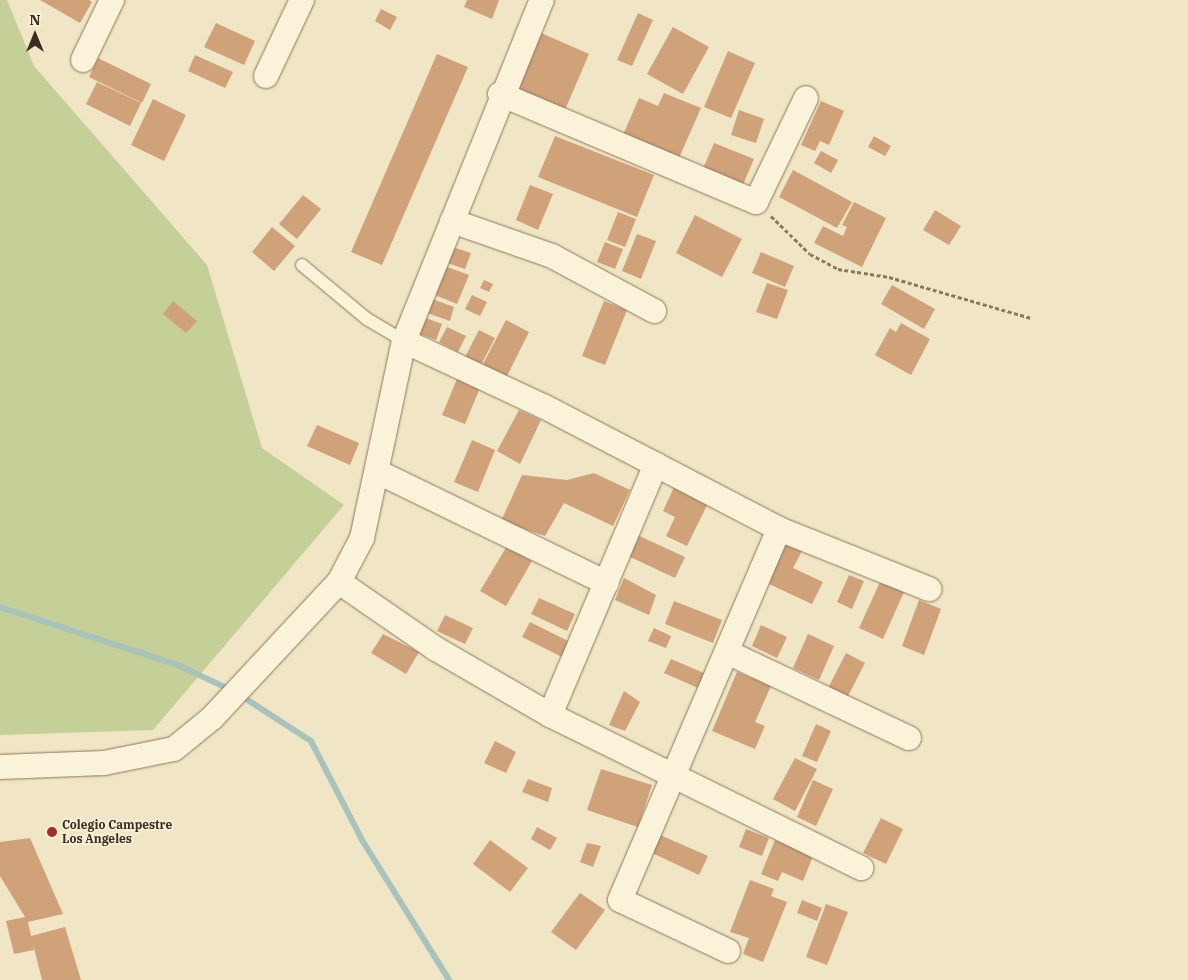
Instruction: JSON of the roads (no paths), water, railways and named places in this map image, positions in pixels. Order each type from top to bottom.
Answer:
[{"type":"street","points":[[83,60],[112,0]]},
{"type":"street","points":[[266,76],[302,0]]},
{"type":"street","points":[[0,767],[104,763],[174,749],[212,718],[339,582],[362,538],[380,473],[382,436],[404,341],[500,94],[542,0]]},
{"type":"street","points":[[500,94],[756,202],[806,98]]},
{"type":"street","points":[[452,221],[552,256],[654,311]]},
{"type":"street","points":[[404,341],[656,464],[779,529],[929,588]]},
{"type":"street","points":[[550,715],[656,464]]},
{"type":"street","points":[[380,473],[607,583]]},
{"type":"street","points":[[728,951],[620,900],[729,653],[779,529]]},
{"type":"street","points":[[339,582],[436,649],[550,715],[861,868]]},
{"type":"street","points":[[729,653],[909,738]]},
{"type":"lane","points":[[302,265],[367,319],[404,341]]},
{"type":"waterway","points":[[0,607],[180,666],[231,690]]},
{"type":"waterway","points":[[240,695],[311,741],[362,840],[449,980]]},
{"type":"place","name":"Colegio Campestre Los Angeles","points":[[52,832]]}]
